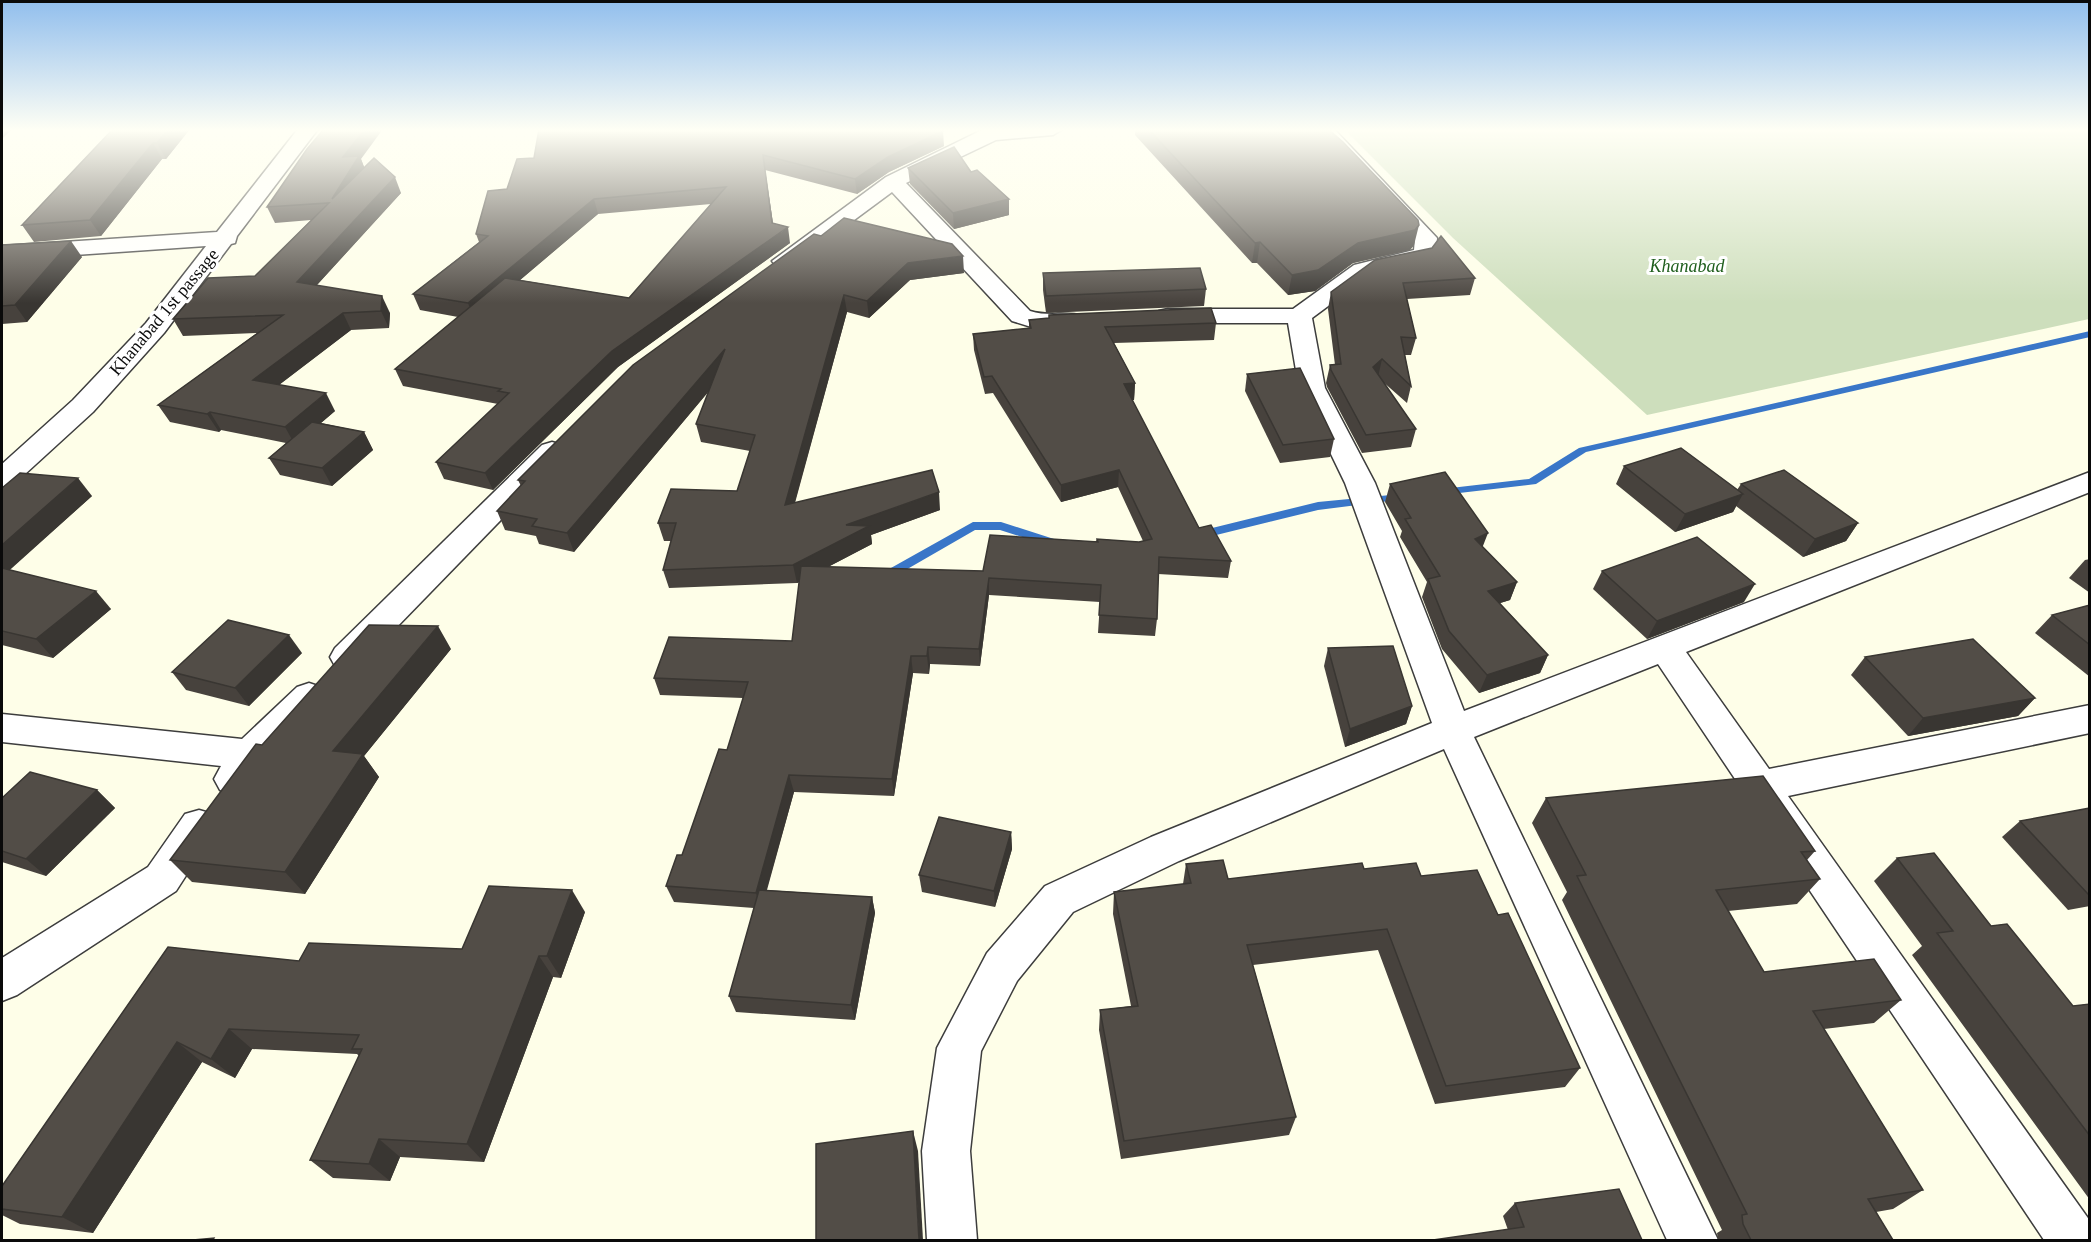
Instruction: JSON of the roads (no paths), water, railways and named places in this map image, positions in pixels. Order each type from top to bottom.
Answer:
[{"type":"street","name":"Khanabad 1st passage","points":[[2,479],[83,406],[155,328],[265,187]]},
{"type":"street","points":[[761,278],[885,187]]},
{"type":"street","points":[[899,187],[1021,316],[1041,323],[1099,320]]},
{"type":"street","points":[[1145,317],[1299,316],[1362,270],[1419,257],[1427,247],[1426,238],[1378,187]]},
{"type":"street","points":[[2,253],[227,238]]},
{"type":"street","points":[[1299,316],[1312,388],[1366,501],[1453,730],[1693,1240]]},
{"type":"street","points":[[2,981],[162,879],[250,755],[569,434]]},
{"type":"street","points":[[952,1240],[946,1151],[959,1048],[1002,967],[1059,898],[1165,849],[1453,730],[2090,481]]},
{"type":"street","points":[[1665,648],[2073,1240]]},
{"type":"street","points":[[1760,786],[2090,719]]},
{"type":"street","points":[[2,728],[250,755]]},
{"type":"waterway","points":[[1442,492],[1532,482],[1583,450],[2090,334]]},
{"type":"waterway","points":[[1200,535],[1318,506],[1401,497]]},
{"type":"waterway","points":[[886,576],[973,526],[1001,526],[1050,542]]},
{"type":"park label","name":"Khanabad","points":[[1687,266]]}]
